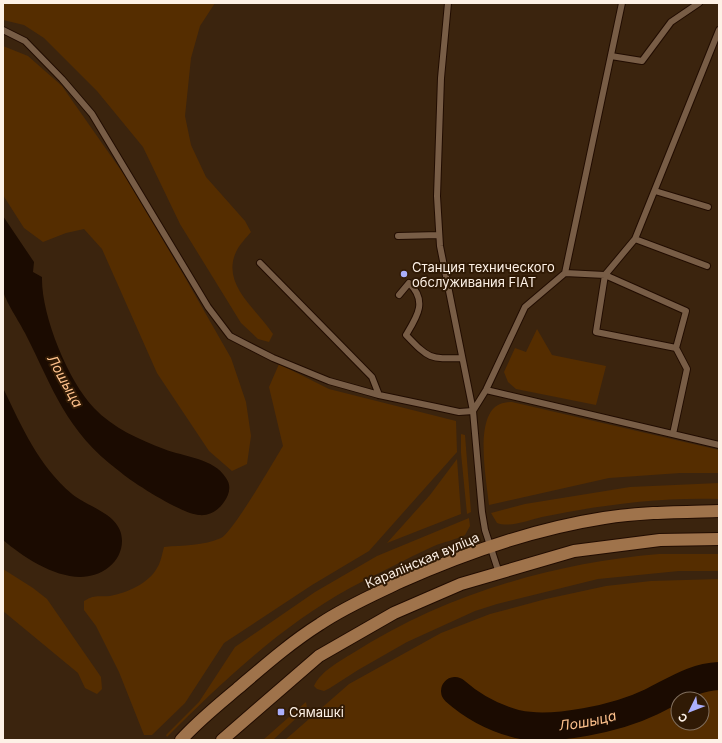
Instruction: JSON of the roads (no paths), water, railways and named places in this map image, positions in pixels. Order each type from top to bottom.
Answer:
[{"type":"main road","name":"Каралінская вуліца","points":[[181,740],[212,710],[279,653],[319,624],[375,594],[434,567],[490,546],[538,532],[605,518],[666,512],[719,511]]},
{"type":"main road","points":[[222,740],[318,656],[401,610],[461,584],[574,551],[660,540],[719,539]]},
{"type":"lane","points":[[448,3],[442,69],[439,141],[437,196],[439,235],[472,411],[482,512],[490,546],[499,573]]},
{"type":"lane","points":[[472,411],[486,390],[525,307],[565,273],[622,3]]},
{"type":"lane","points":[[611,56],[642,61],[671,22],[699,3]]},
{"type":"lane","points":[[3,30],[25,41],[62,79],[92,114],[208,307],[230,336],[273,358],[329,381],[379,395],[459,412],[472,411]]},
{"type":"lane","points":[[676,348],[596,332],[605,275],[635,239],[719,30]]},
{"type":"lane","points":[[655,191],[708,207]]},
{"type":"lane","points":[[398,236],[439,235]]},
{"type":"lane","points":[[635,239],[707,266]]},
{"type":"lane","points":[[260,263],[372,377],[379,395]]},
{"type":"lane","points":[[565,273],[605,275],[686,311],[676,348],[687,369],[673,434]]},
{"type":"lane","points":[[399,295],[409,283],[417,294],[420,306],[418,318],[406,335],[422,350],[436,359],[462,358]]},
{"type":"lane","points":[[486,390],[719,445]]},
{"type":"water","points":[[3,216],[34,262],[33,272],[42,277],[46,310],[51,328],[66,365],[84,396],[101,415],[127,433],[172,452],[206,462],[221,471],[228,481],[229,490],[224,502],[216,510],[210,514],[203,515],[191,513],[170,504],[146,490],[101,456],[73,424],[53,391],[4,294],[2,273]]},
{"type":"water","points":[[3,388],[32,445],[40,458],[60,483],[72,494],[111,518],[117,524],[121,532],[122,545],[118,556],[109,567],[96,574],[83,577],[68,576],[54,572],[40,565],[14,549],[3,540]]},
{"type":"waterway","name":"Лошыца","points":[[455,691],[476,707],[500,719],[517,724],[532,726],[567,725],[604,718],[637,708],[692,682],[719,676]]},
{"type":"place","name":"Станция технического обслуживания FIAT","points":[[404,274]]},
{"type":"place","name":"Сямашкі","points":[[281,712]]}]
